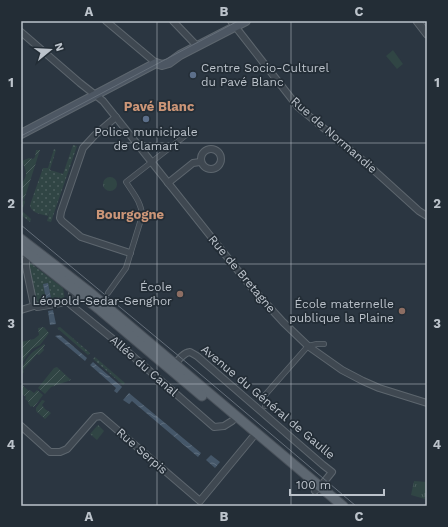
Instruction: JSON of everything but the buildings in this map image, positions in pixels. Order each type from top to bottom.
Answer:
[{"type":"main road","points":[[21,134],[156,63],[162,65],[169,63],[233,24],[246,21]]},
{"type":"main road","points":[[21,239],[87,290],[252,438],[343,506]]},
{"type":"main road","points":[[21,248],[172,367],[317,488],[333,506]]},
{"type":"street","points":[[106,21],[156,63]]},
{"type":"street","points":[[173,21],[197,46]]},
{"type":"street","points":[[417,21],[427,34]]},
{"type":"street","name":"Rue de Normandie","points":[[233,24],[298,107],[427,216]]},
{"type":"street","name":"Rue de Bretagne","points":[[21,32],[46,55],[103,101],[251,287],[306,348],[363,381],[379,388],[427,403]]},
{"type":"street","points":[[116,118],[95,134],[83,148],[60,218],[81,237],[130,253]]},
{"type":"street","points":[[108,293],[126,268],[144,215],[138,200],[126,182],[190,132]]},
{"type":"street","points":[[168,183],[193,163],[200,162]]},
{"type":"street","points":[[30,255],[26,260],[26,267],[34,306]]},
{"type":"street","points":[[21,310],[34,306],[37,308],[66,303],[71,305],[74,289]]},
{"type":"street","name":"Allée du Canal","points":[[71,305],[113,338],[214,427],[224,426],[232,421]]},
{"type":"street","points":[[265,406],[265,394],[306,348],[317,344],[324,344]]},
{"type":"street","name":"Avenue du Général de Gaulle","points":[[172,367],[182,356],[190,352],[202,360],[332,472],[317,488]]},
{"type":"street","name":"Rue Serpis","points":[[21,426],[50,452],[60,452],[67,449],[95,418],[101,416],[200,501],[252,438]]},
{"type":"green space","points":[[393,50],[403,64],[397,69],[386,56]]},
{"type":"green space","points":[[73,145],[77,146],[51,222],[47,221],[52,205],[48,216],[39,214],[32,210],[30,205],[43,168],[48,168],[54,149],[56,150],[48,176],[50,170],[63,174]]},
{"type":"green space","points":[[36,150],[40,150],[24,200],[21,197],[21,184],[26,173],[22,161],[29,158],[33,159],[35,157]]},
{"type":"green space","points":[[110,177],[115,179],[117,184],[115,189],[110,191],[105,189],[103,184],[105,179]]},
{"type":"green space","points":[[24,200],[25,202],[22,211],[31,219],[30,222],[21,215],[21,203]]},
{"type":"green space","points":[[29,262],[63,288],[65,300],[52,303],[48,283],[43,284],[47,304],[37,305]]},
{"type":"green space","points":[[44,327],[49,333],[40,345],[32,349],[21,365],[21,342],[34,339],[39,335],[38,328]]},
{"type":"green space","points":[[60,327],[90,353],[88,355],[57,328]]},
{"type":"green space","points":[[44,344],[44,350],[39,355],[37,354],[23,370],[24,372],[21,375],[25,362],[34,351]]},
{"type":"green space","points":[[95,357],[125,383],[123,385],[93,359]]},
{"type":"green space","points":[[57,367],[71,380],[51,387],[45,394],[38,388],[54,368]]},
{"type":"green space","points":[[21,384],[29,391],[30,390],[34,393],[37,390],[43,395],[34,407],[31,407],[28,403],[29,402],[25,399],[26,397],[21,393]]},
{"type":"green space","points":[[42,400],[45,401],[42,405],[51,413],[45,419],[36,411],[36,408]]},
{"type":"green space","points":[[98,425],[104,431],[97,440],[90,434]]},
{"type":"green space","points":[[414,481],[427,482],[425,499],[411,495]]},
{"type":"water","points":[[48,283],[52,303],[47,304],[43,284]]},
{"type":"water","points":[[53,310],[56,324],[50,325],[48,311]]},
{"type":"water","points":[[60,335],[87,358],[85,361],[55,336]]},
{"type":"water","points":[[93,362],[122,387],[117,393],[114,391],[116,388],[90,365]]},
{"type":"water","points":[[129,393],[201,453],[198,457],[132,401],[129,404],[123,400]]},
{"type":"water","points":[[211,455],[220,462],[215,468],[206,460]]},
{"type":"tram line","points":[[21,136],[238,21]]},
{"type":"tram line","points":[[21,225],[356,506]]},
{"type":"place","name":"Centre Socio-Culturel du Pavé Blanc","points":[[193,75]]},
{"type":"place","name":"Police municipale de Clamart","points":[[146,119]]},
{"type":"place","name":"École Léopold-Sedar-Senghor","points":[[180,294]]},
{"type":"place","name":"École maternelle publique la Plaine","points":[[402,311]]},
{"type":"district","name":"Pavé Blanc","points":[[159,106]]},
{"type":"district","name":"Bourgogne","points":[[130,214]]}]
